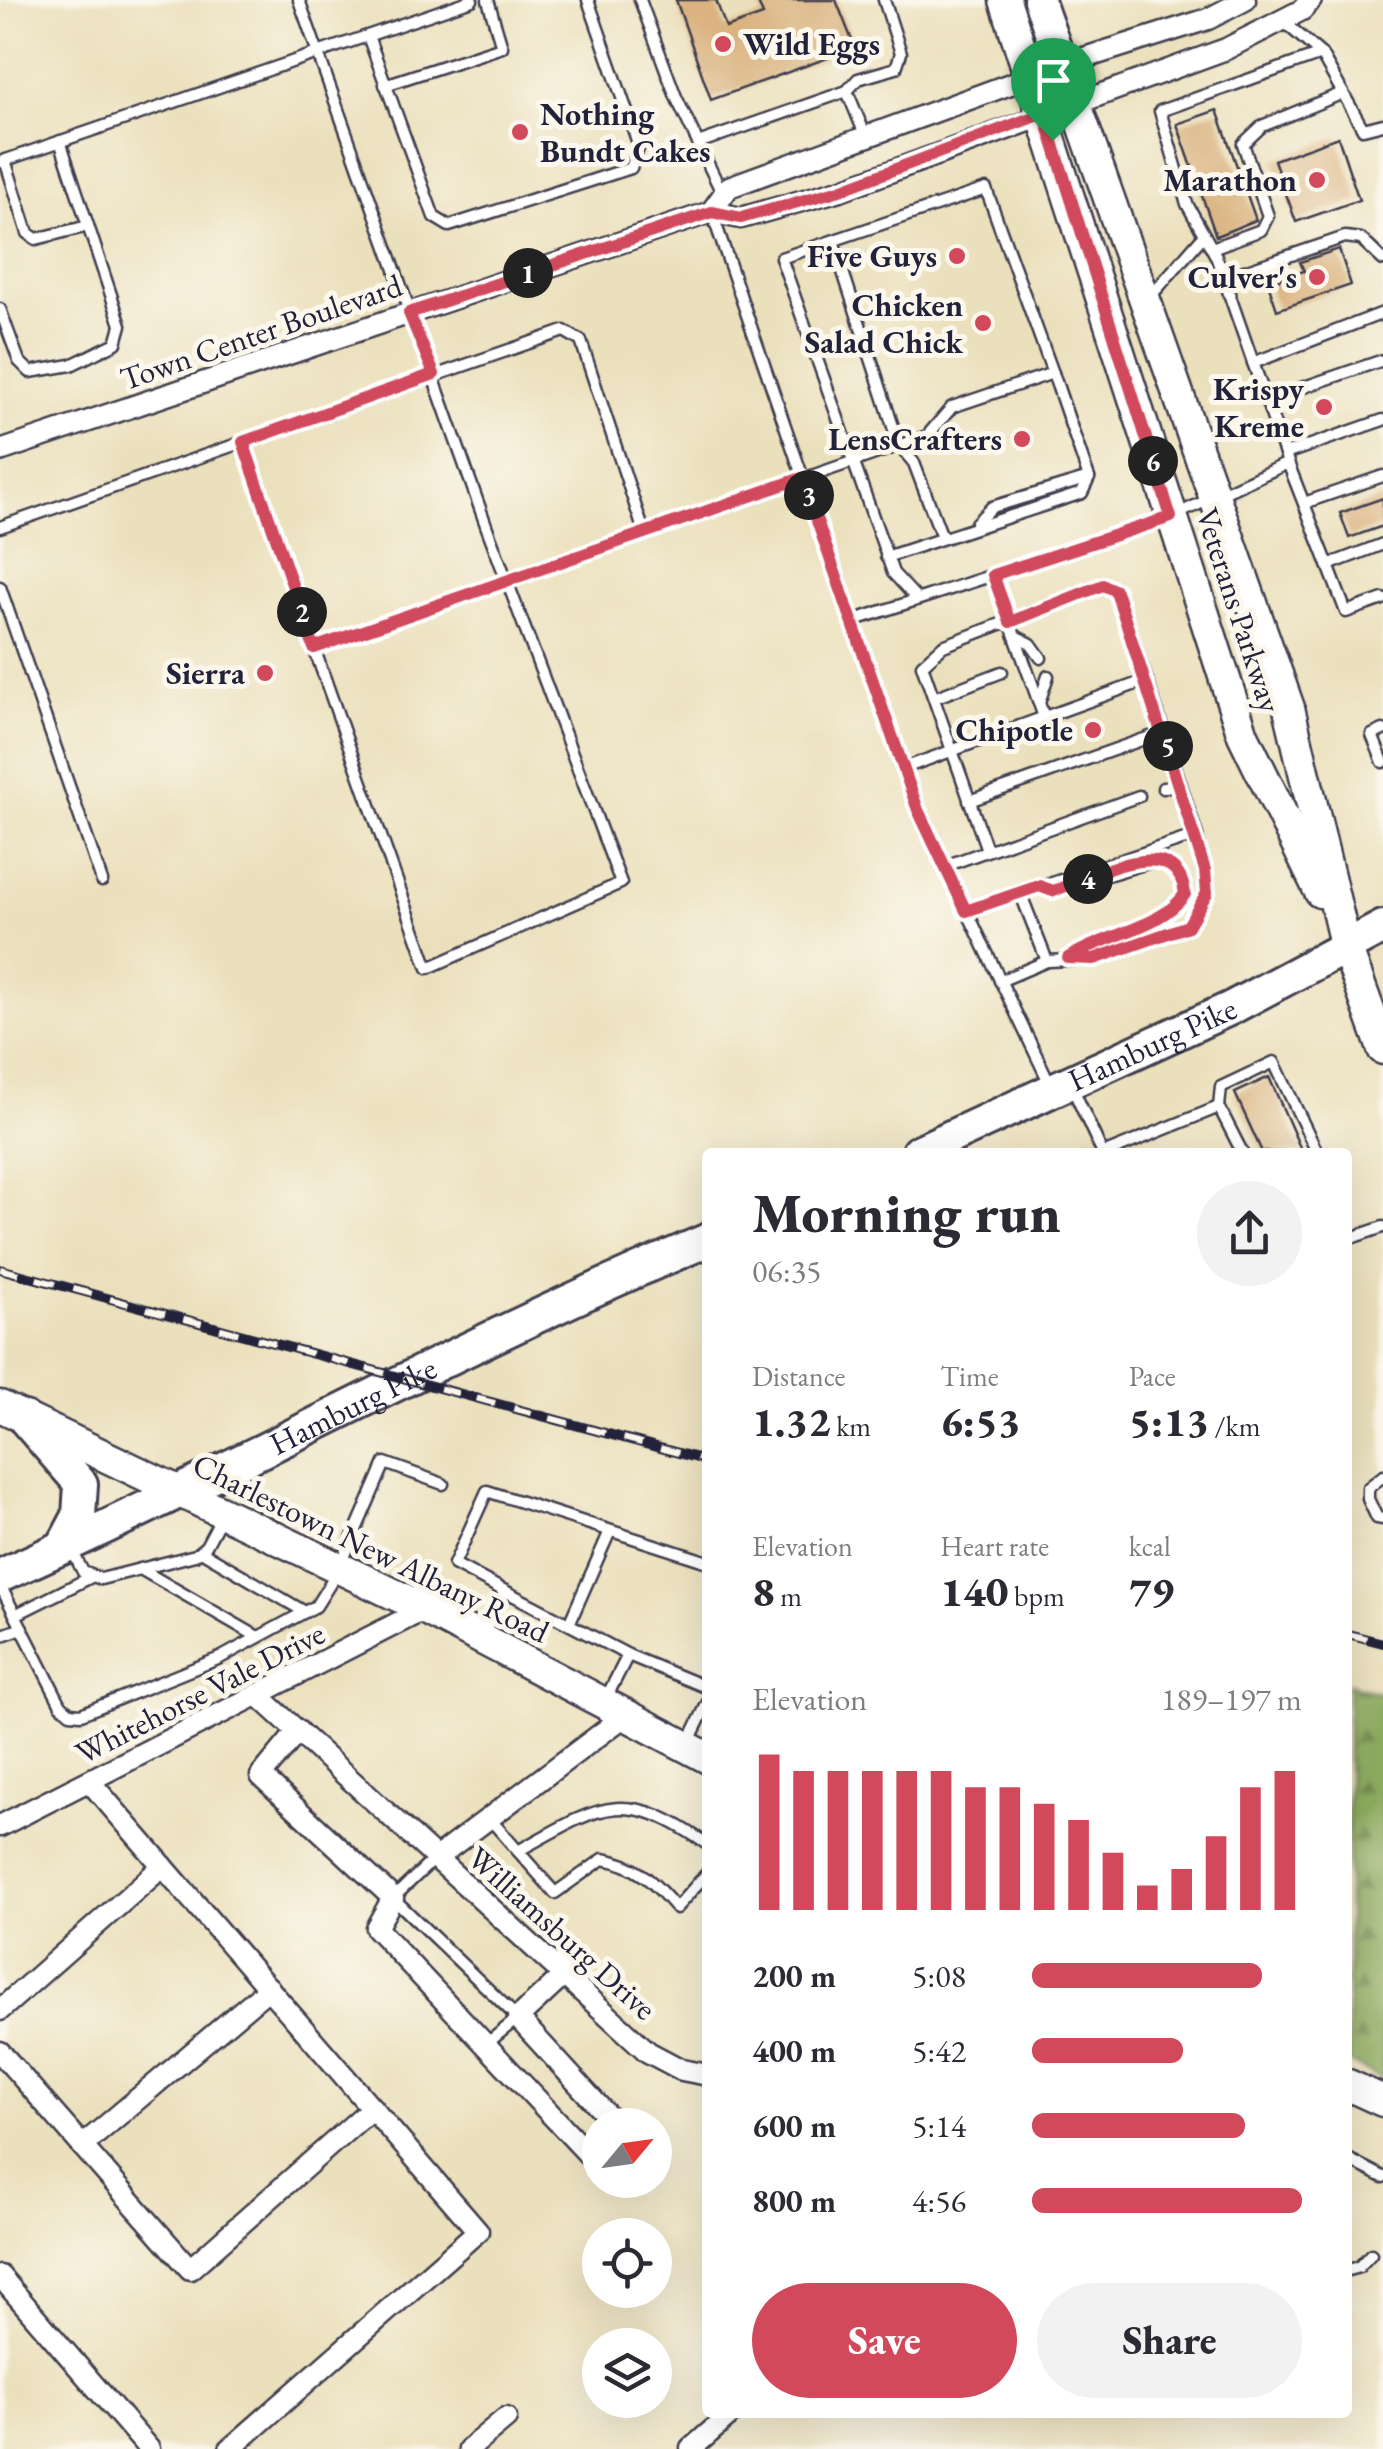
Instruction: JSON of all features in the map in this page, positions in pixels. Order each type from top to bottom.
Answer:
[{"type":"main road","name":"Veterans Parkway","points":[[1004,0],[1044,113],[1242,735],[1346,944]]},
{"type":"main road","name":"Veterans Parkway","points":[[1039,0],[1290,708],[1346,944],[1383,1049]]},
{"type":"main road","name":"Hamburg Pike","points":[[927,1148],[1231,1008],[1383,927]]},
{"type":"main road","name":"Hamburg Pike","points":[[0,1576],[587,1290],[702,1242]]},
{"type":"main road","name":"Charlestown New Albany Road","points":[[12,1412],[425,1609],[697,1752]]},
{"type":"main road","points":[[12,1412],[81,1484],[79,1516],[66,1546]]},
{"type":"main road","points":[[1352,2087],[1383,2102]]},
{"type":"street","points":[[1062,65],[1208,19],[1244,0]]},
{"type":"street","points":[[1076,104],[1226,49],[1311,0]]},
{"type":"street","name":"Town Center Boulevard","points":[[0,450],[409,313],[716,202],[866,138],[1062,65]]},
{"type":"street","name":"Town Center Boulevard","points":[[716,202],[741,218],[840,190],[1076,104]]},
{"type":"street","name":"Whitehorse Vale Drive","points":[[0,1826],[91,1783],[425,1609]]},
{"type":"street","name":"Williamsburg Drive","points":[[259,1696],[648,2052],[682,2070],[702,2075]]},
{"type":"street","name":"Williamsburg Drive","points":[[436,1858],[489,1818],[614,1709]]},
{"type":"street","points":[[298,1731],[261,1776],[393,1898],[376,1928],[582,2148]]},
{"type":"street","points":[[91,1783],[478,2230],[230,2449]]},
{"type":"street","points":[[0,2010],[163,1866]]},
{"type":"street","points":[[564,1975],[518,2018],[600,2108]]},
{"type":"street","points":[[82,2146],[268,1988]]},
{"type":"street","points":[[0,2052],[190,2269],[372,2108]]},
{"type":"street","points":[[0,2276],[148,2449]]},
{"type":"street","points":[[468,2449],[506,2418]]},
{"type":"street","points":[[690,2449],[726,2418]]},
{"type":"lane","points":[[243,442],[428,968],[622,883],[506,579],[299,0]]},
{"type":"lane","points":[[88,226],[36,239],[28,233],[3,161],[472,0]]},
{"type":"lane","points":[[384,85],[502,47],[488,0]]},
{"type":"lane","points":[[368,36],[434,217],[449,226],[631,168],[639,146],[588,0]]},
{"type":"lane","points":[[640,0],[698,144],[802,478],[904,768],[1000,981],[1102,1148]]},
{"type":"lane","points":[[698,144],[847,91],[858,79],[896,68],[901,53],[884,0]]},
{"type":"lane","points":[[1282,20],[1321,54],[1363,129],[1383,124]]},
{"type":"lane","points":[[1321,54],[1160,111],[1188,204],[1224,278],[1346,612],[1383,599]]},
{"type":"lane","points":[[847,91],[866,138]]},
{"type":"lane","points":[[1212,248],[1261,230],[1268,216],[1243,144],[1262,126],[1343,94]]},
{"type":"lane","points":[[0,309],[19,361],[30,372],[71,365],[116,343],[120,326],[60,141]]},
{"type":"lane","points":[[886,556],[1082,494],[1089,478],[986,190],[781,258],[886,556],[893,573],[917,599]]},
{"type":"lane","points":[[1146,302],[1204,235]]},
{"type":"lane","points":[[1224,278],[1345,236],[1361,238],[1383,260]]},
{"type":"lane","points":[[834,241],[899,445],[914,462],[942,537]]},
{"type":"lane","points":[[1254,363],[1383,313]]},
{"type":"lane","points":[[0,527],[564,331],[582,341],[644,532]]},
{"type":"lane","points":[[1266,400],[1383,360]]},
{"type":"lane","points":[[314,648],[927,436],[952,407],[1053,373]]},
{"type":"lane","points":[[852,621],[1171,517],[1217,499],[1287,459],[1383,420]]},
{"type":"lane","points":[[1304,503],[1383,476]]},
{"type":"lane","points":[[1328,565],[1383,544]]},
{"type":"lane","points":[[993,575],[1044,717]]},
{"type":"lane","points":[[988,850],[922,665],[943,646],[1103,585],[1116,591],[1196,835],[1207,893],[1188,926],[1094,959],[1047,961],[1000,981]]},
{"type":"lane","points":[[0,587],[102,881]]},
{"type":"lane","points":[[1014,635],[1031,644],[1041,658]]},
{"type":"lane","points":[[934,698],[1002,672]]},
{"type":"lane","points":[[1039,704],[1048,676]]},
{"type":"lane","points":[[904,768],[1147,680]]},
{"type":"lane","points":[[1383,730],[1372,736],[1383,762]]},
{"type":"lane","points":[[970,801],[1164,732]]},
{"type":"lane","points":[[1163,788],[1179,782]]},
{"type":"lane","points":[[945,866],[1139,796]]},
{"type":"lane","points":[[966,911],[1196,835]]},
{"type":"lane","points":[[1039,886],[1053,891],[1143,860],[1160,858],[1174,866],[1183,878],[1185,894],[1173,911],[1089,944],[1068,958]]},
{"type":"lane","points":[[1020,892],[1047,961]]},
{"type":"lane","points":[[1240,1148],[1219,1107],[1222,1087],[1274,1062],[1315,1148]]},
{"type":"lane","points":[[1115,1148],[1219,1107]]},
{"type":"lane","points":[[1352,1237],[1383,1227]]},
{"type":"lane","points":[[0,1585],[61,1705],[81,1714],[220,1658],[316,1606],[340,1569],[385,1463],[443,1484]]},
{"type":"lane","points":[[1383,1476],[1368,1488],[1368,1500],[1377,1518],[1383,1519]]},
{"type":"lane","points":[[702,1560],[487,1491],[454,1564],[628,1654],[702,1685]]},
{"type":"lane","points":[[16,1615],[91,1578],[142,1570],[201,1550],[224,1513]]},
{"type":"lane","points":[[569,1624],[610,1530]]},
{"type":"lane","points":[[66,1546],[91,1578]]},
{"type":"lane","points":[[201,1550],[305,1612]]},
{"type":"lane","points":[[142,1570],[258,1637]]},
{"type":"lane","points":[[480,1638],[506,1592]]},
{"type":"lane","points":[[0,1636],[22,1628]]},
{"type":"lane","points":[[614,1709],[628,1654]]},
{"type":"lane","points":[[518,1852],[596,1811],[633,1808],[674,1820],[702,1840]]},
{"type":"lane","points":[[489,1818],[555,1893],[602,1859],[621,1862],[650,1878],[676,1908],[702,1879]]},
{"type":"lane","points":[[436,1858],[393,1898],[518,2018],[485,2045]]},
{"type":"lane","points":[[1352,2160],[1383,2177]]},
{"type":"lane","points":[[1352,2269],[1371,2254]]},
{"type":"green space","points":[[1352,1685],[1383,1694],[1383,2080],[1352,2063]]},
{"type":"building","points":[[676,0],[716,0],[726,28],[763,15],[757,0],[836,0],[855,48],[711,100]]},
{"type":"building","name":"Marathon","points":[[1217,110],[1256,220],[1216,236],[1177,124]]},
{"type":"building","name":"Marathon","points":[[1338,137],[1359,200],[1296,222],[1274,160]]},
{"type":"building","name":"Culver's","points":[[1339,249],[1351,285],[1277,310],[1268,283],[1304,271],[1300,262]]},
{"type":"building","points":[[1383,498],[1383,526],[1349,538],[1340,513]]},
{"type":"building","points":[[1269,1077],[1300,1148],[1260,1148],[1235,1093]]},
{"type":"railway","points":[[0,1269],[702,1459]]},
{"type":"railway","points":[[1352,1635],[1383,1643]]},
{"type":"place","name":"Wild Eggs","points":[[723,44]]},
{"type":"place","name":"Nothing Bundt Cakes","points":[[520,132]]},
{"type":"place","name":"Marathon","points":[[1317,180]]},
{"type":"place","name":"Five Guys","points":[[957,256]]},
{"type":"place","name":"Culver's","points":[[1317,277]]},
{"type":"place","name":"Chicken Salad Chick","points":[[983,323]]},
{"type":"place","name":"Krispy Kreme","points":[[1324,407]]},
{"type":"place","name":"LensCrafters","points":[[1022,439]]},
{"type":"place","name":"Sierra","points":[[265,673]]},
{"type":"place","name":"Chipotle","points":[[1093,730]]},
{"type":"route","points":[[1044,113],[1053,140],[1171,517],[993,575],[1010,622],[1103,585],[1116,591],[1205,870],[1207,893],[1200,912],[1188,926],[1094,959],[1068,958],[1089,944],[1173,911],[1185,894],[1183,878],[1174,866],[1160,858],[1143,860],[1053,891],[1039,886],[966,911],[918,810],[802,478],[314,648],[243,442],[434,374],[409,313],[712,212],[741,218],[840,190],[1044,113]]}]
